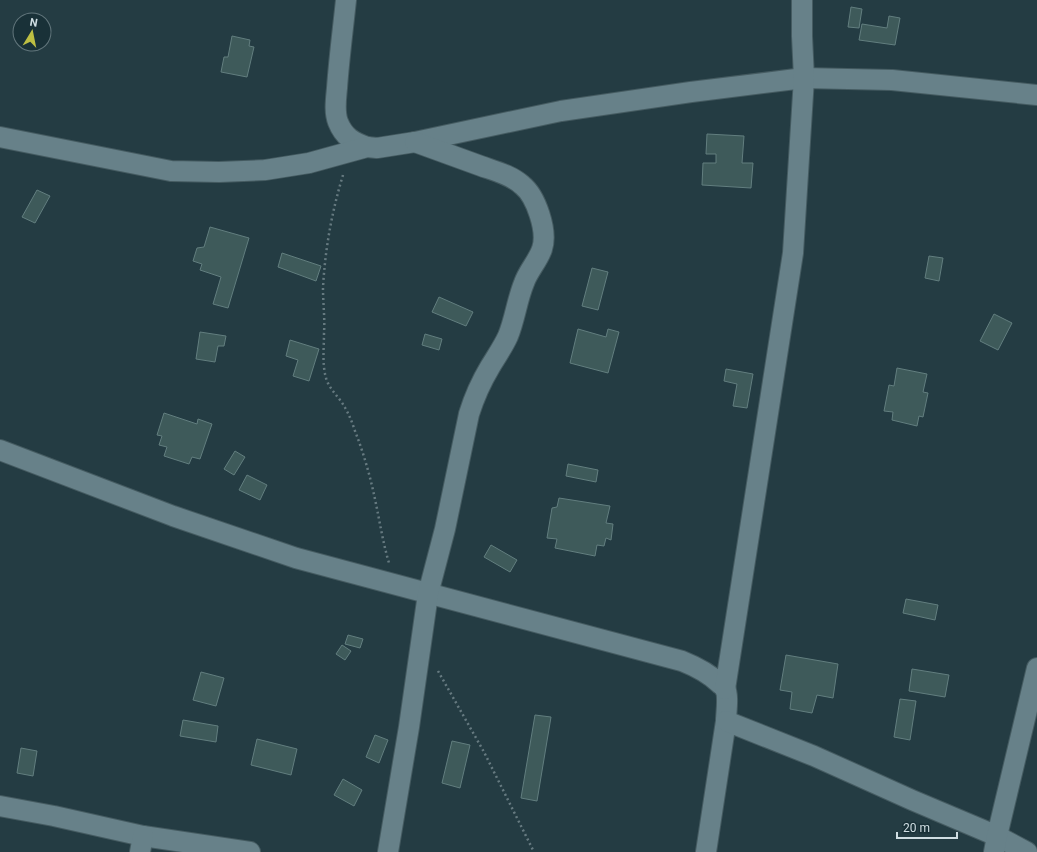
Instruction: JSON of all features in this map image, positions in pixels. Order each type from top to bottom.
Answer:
[{"type":"street","points":[[346,0],[338,70],[336,114],[345,134],[359,149]]},
{"type":"street","points":[[706,852],[726,720],[725,688],[793,254],[804,78],[802,0]]},
{"type":"street","points":[[0,137],[171,170],[219,172],[266,170],[309,163],[359,149],[377,148],[415,142],[561,111],[691,92],[804,78],[892,80],[1037,95]]},
{"type":"street","points":[[388,852],[409,726],[428,594],[445,529],[472,403],[508,336],[524,282],[541,251],[544,242],[537,204],[529,191],[522,184],[506,175],[415,142]]},
{"type":"street","points":[[0,450],[173,516],[296,558],[682,661],[701,669],[715,678],[725,688]]},
{"type":"street","points":[[996,844],[1037,668]]},
{"type":"street","points":[[726,720],[814,756],[912,800],[996,844],[1027,852]]},
{"type":"street","points":[[0,806],[54,816],[141,844],[250,852]]},
{"type":"path","points":[[359,149],[337,196],[328,241],[323,289],[324,371],[329,386],[349,414],[362,449],[376,504],[383,541],[395,585]]},
{"type":"path","points":[[437,670],[484,752],[534,852]]},
{"type":"building","points":[[851,7],[862,9],[859,28],[848,27]]},
{"type":"building","points":[[889,16],[900,18],[895,45],[859,40],[862,24],[887,28]]},
{"type":"building","points":[[232,36],[250,40],[249,46],[254,47],[247,77],[221,72],[224,57],[228,57]]},
{"type":"building","points":[[707,134],[744,136],[742,163],[753,163],[751,188],[702,185],[703,163],[716,163],[716,154],[706,154]]},
{"type":"building","points":[[37,190],[50,196],[35,223],[22,217]]},
{"type":"building","points":[[210,227],[249,238],[228,308],[213,304],[221,277],[200,270],[202,264],[193,261],[197,248],[204,247]]},
{"type":"building","points":[[282,253],[321,266],[316,281],[278,267]]},
{"type":"building","points":[[929,256],[943,258],[939,281],[925,278]]},
{"type":"building","points":[[592,268],[608,272],[598,310],[582,306]]},
{"type":"building","points":[[439,297],[473,312],[466,326],[432,312]]},
{"type":"building","points":[[994,314],[1012,323],[998,350],[980,341]]},
{"type":"building","points":[[578,329],[606,337],[608,329],[619,332],[608,373],[570,363]]},
{"type":"building","points":[[200,332],[226,336],[224,346],[218,346],[215,362],[196,359]]},
{"type":"building","points":[[425,334],[442,339],[439,350],[422,345]]},
{"type":"building","points":[[290,340],[319,349],[309,381],[293,376],[298,360],[286,356]]},
{"type":"building","points":[[897,368],[927,374],[923,392],[928,393],[923,417],[919,416],[917,426],[892,420],[893,412],[884,411],[889,385],[894,386]]},
{"type":"building","points":[[726,369],[753,374],[747,408],[733,406],[737,384],[724,381]]},
{"type":"building","points":[[164,413],[197,424],[198,419],[212,424],[200,459],[192,457],[189,464],[164,456],[167,447],[159,445],[162,436],[157,435]]},
{"type":"building","points":[[235,451],[245,457],[234,475],[224,469]]},
{"type":"building","points":[[568,464],[598,470],[596,482],[566,476]]},
{"type":"building","points":[[247,475],[267,485],[260,500],[239,490]]},
{"type":"building","points":[[559,498],[610,506],[606,523],[613,524],[611,540],[606,538],[604,546],[597,545],[595,556],[555,548],[557,539],[547,538],[552,508],[557,507]]},
{"type":"building","points":[[491,545],[517,560],[510,572],[484,557]]},
{"type":"building","points":[[906,599],[938,605],[935,620],[903,613]]},
{"type":"building","points":[[348,635],[363,639],[360,648],[345,644]]},
{"type":"building","points":[[342,645],[351,651],[345,660],[336,654]]},
{"type":"building","points":[[786,655],[838,664],[833,698],[817,695],[812,713],[790,709],[792,692],[780,690]]},
{"type":"building","points":[[912,669],[949,675],[945,697],[909,691]]},
{"type":"building","points":[[201,672],[224,678],[216,706],[193,700]]},
{"type":"building","points":[[900,699],[916,701],[910,740],[894,737]]},
{"type":"building","points":[[535,715],[551,717],[537,801],[521,798]]},
{"type":"building","points":[[183,720],[218,726],[216,742],[180,736]]},
{"type":"building","points":[[375,735],[388,740],[379,763],[366,757]]},
{"type":"building","points":[[257,739],[297,749],[291,775],[251,765]]},
{"type":"building","points":[[452,741],[470,745],[460,788],[442,783]]},
{"type":"building","points":[[21,748],[37,751],[33,776],[17,773]]},
{"type":"building","points":[[343,779],[362,790],[354,806],[334,795]]}]
